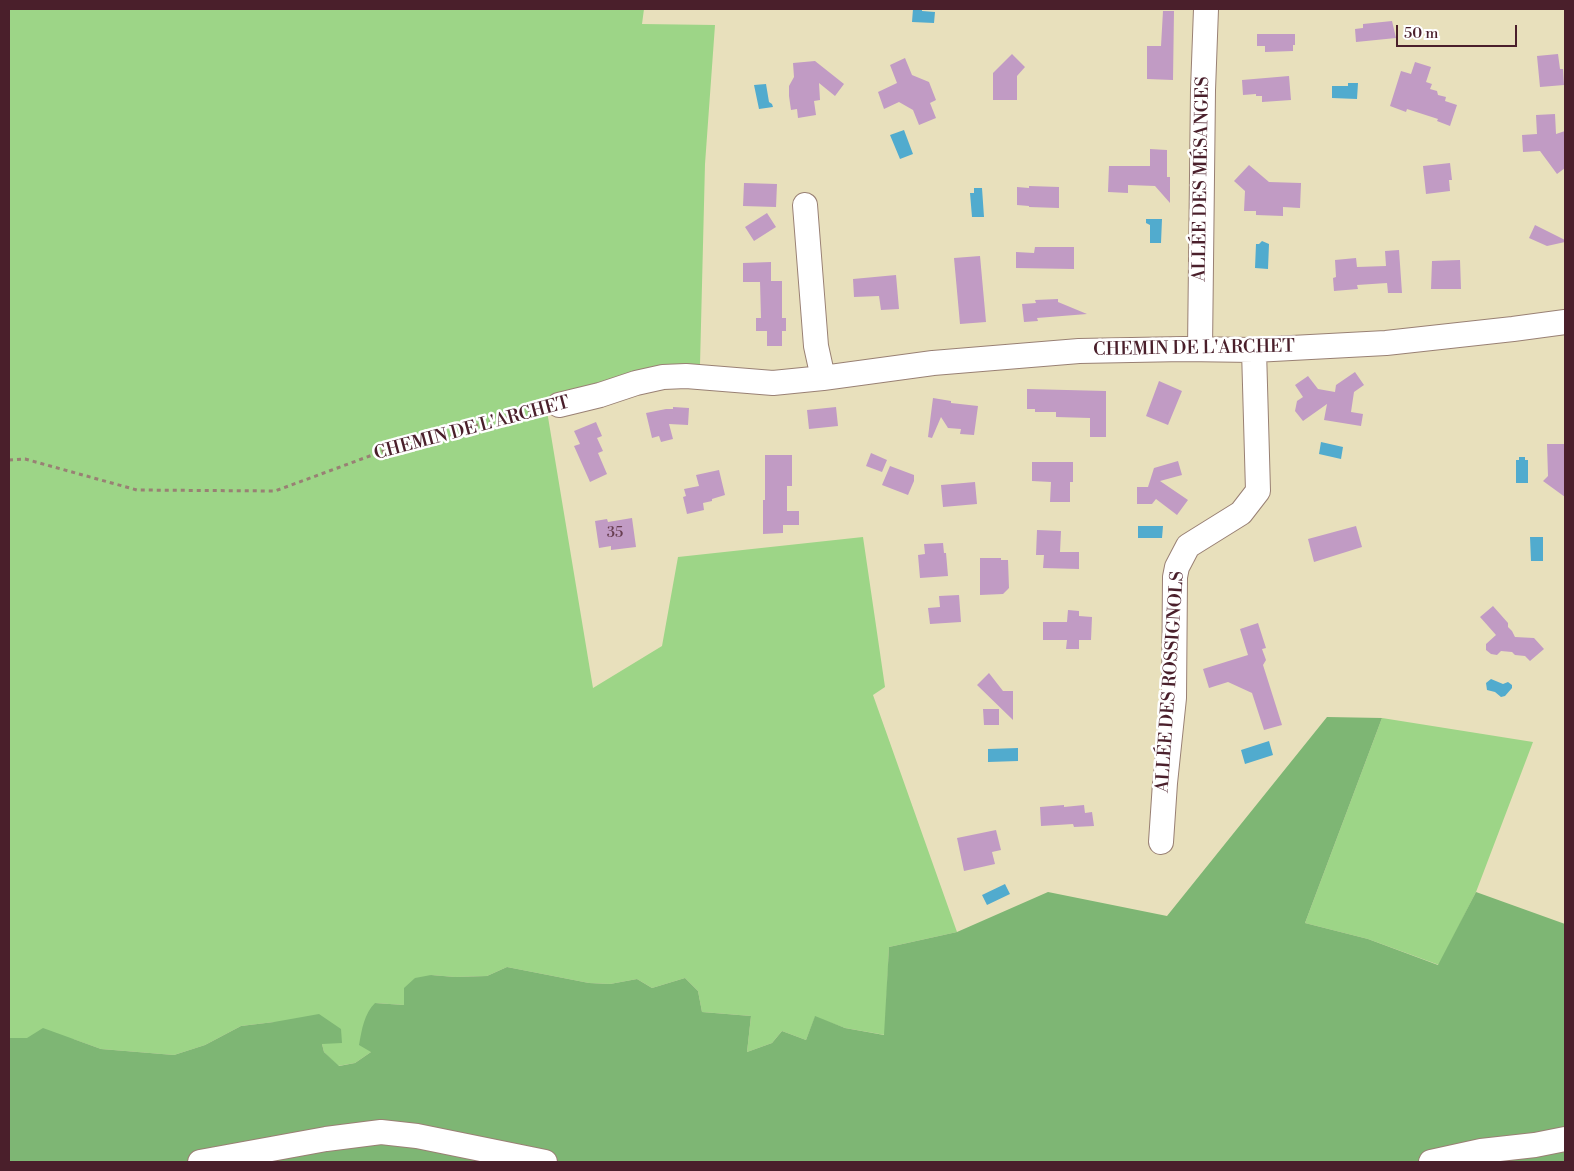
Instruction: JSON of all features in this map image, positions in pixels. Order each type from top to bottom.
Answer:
[{"type":"street","name":"ALLÉE DES MÉSANGES","points":[[1200,349],[1203,90],[1206,9]]},
{"type":"street","points":[[806,205],[816,346],[823,378]]},
{"type":"street","name":"CHEMIN DE L'ARCHET","points":[[559,405],[600,395],[636,383],[686,376],[773,383],[933,363],[1079,351],[1254,350],[1386,343],[1565,322]]},
{"type":"street","name":"ALLÉE DES ROSSIGNOLS","points":[[1161,842],[1174,698],[1175,577],[1177,567],[1188,546],[1241,512],[1258,491],[1254,350]]},
{"type":"street","points":[[200,1162],[381,1132],[417,1136],[545,1162]]},
{"type":"street","points":[[1430,1162],[1481,1151],[1535,1145],[1565,1139]]},
{"type":"path","name":"CHEMIN DE L'ARCHET","points":[[9,460],[25,458],[137,490],[275,491],[405,443],[559,405]]},
{"type":"green space","points":[[9,9],[644,9],[642,24],[715,25],[705,164],[700,365],[657,367],[545,399],[593,688],[662,646],[678,557],[863,537],[885,687],[873,695],[957,932],[889,947],[885,1035],[845,1028],[815,1017],[806,1040],[782,1031],[772,1043],[747,1052],[751,1016],[702,1012],[698,991],[685,978],[652,988],[637,979],[610,984],[589,983],[507,967],[487,976],[455,977],[431,975],[404,1005],[375,1003],[371,1052],[355,1063],[338,1066],[324,1052],[322,1044],[274,1022],[241,1026],[205,1045],[174,1055],[101,1049],[73,1039],[9,1038]]},
{"type":"green space","points":[[1327,717],[1382,718],[1305,923],[1368,939],[1438,965],[1476,892],[1565,924],[1565,1162],[9,1162],[9,1038],[27,1038],[43,1028],[101,1049],[174,1055],[205,1045],[241,1026],[319,1014],[341,1029],[342,1043],[322,1044],[324,1052],[339,1066],[355,1063],[371,1052],[359,1045],[368,1012],[375,1003],[404,1005],[404,988],[415,978],[431,975],[455,977],[487,976],[507,967],[589,983],[610,984],[637,979],[652,988],[685,978],[698,991],[702,1012],[751,1016],[747,1052],[772,1043],[782,1031],[806,1040],[815,1016],[845,1028],[884,1035],[889,947],[957,932],[1048,892],[1167,916]]},
{"type":"green space","points":[[1382,718],[1533,742],[1476,892],[1439,965],[1368,939],[1305,923]]},
{"type":"water","points":[[913,9],[935,12],[934,23],[912,22]]},
{"type":"water","points":[[1348,83],[1358,83],[1357,99],[1332,98],[1332,86],[1348,86]]},
{"type":"water","points":[[766,84],[769,102],[773,107],[759,109],[754,85]]},
{"type":"water","points":[[904,130],[913,154],[900,159],[890,135]]},
{"type":"water","points":[[974,188],[982,188],[984,217],[972,217],[970,193],[974,193]]},
{"type":"water","points":[[1146,219],[1162,219],[1161,243],[1150,243],[1150,225],[1146,223]]},
{"type":"water","points":[[1262,241],[1269,244],[1268,269],[1255,268],[1256,244]]},
{"type":"water","points":[[1321,442],[1343,447],[1341,459],[1319,454]]},
{"type":"water","points":[[1519,457],[1525,457],[1525,460],[1528,460],[1528,483],[1516,483],[1516,460],[1519,460]]},
{"type":"water","points":[[1138,526],[1163,526],[1162,538],[1138,538]]},
{"type":"water","points":[[1530,537],[1543,537],[1543,561],[1531,561]]},
{"type":"water","points":[[1491,679],[1503,684],[1508,682],[1512,685],[1512,688],[1505,696],[1501,697],[1495,692],[1487,690],[1486,683]]},
{"type":"water","points":[[1269,741],[1273,755],[1245,764],[1241,750]]},
{"type":"water","points":[[1018,748],[1018,761],[988,762],[988,749]]},
{"type":"water","points":[[1005,884],[1010,894],[987,905],[982,895]]},
{"type":"building","points":[[1163,11],[1174,11],[1173,80],[1147,79],[1147,46],[1161,46]]},
{"type":"building","points":[[1392,21],[1396,38],[1356,42],[1355,29],[1363,28],[1363,24]]},
{"type":"building","points":[[1257,34],[1295,34],[1293,51],[1265,52],[1265,46],[1257,46]]},
{"type":"building","points":[[1012,54],[1025,67],[1017,76],[1017,100],[993,100],[993,73]]},
{"type":"building","points":[[1558,54],[1560,69],[1563,69],[1564,85],[1540,87],[1537,56]]},
{"type":"building","points":[[905,58],[912,75],[929,82],[936,100],[930,103],[936,118],[919,125],[913,110],[899,102],[884,109],[878,92],[897,83],[890,65]]},
{"type":"building","points":[[815,61],[844,84],[835,96],[819,83],[820,100],[814,101],[816,115],[798,118],[797,109],[791,110],[789,96],[789,86],[794,77],[793,63]]},
{"type":"building","points":[[1415,62],[1431,67],[1426,82],[1432,84],[1430,89],[1437,91],[1438,95],[1446,97],[1445,101],[1457,105],[1450,126],[1437,121],[1438,119],[1407,109],[1406,112],[1390,106],[1401,71],[1411,74]]},
{"type":"building","points":[[1289,76],[1291,100],[1262,102],[1262,96],[1256,96],[1256,94],[1243,95],[1242,80]]},
{"type":"building","points":[[1555,114],[1556,134],[1565,131],[1565,168],[1557,174],[1540,151],[1523,152],[1522,135],[1537,134],[1536,115]]},
{"type":"building","points":[[1150,149],[1167,150],[1167,177],[1170,177],[1170,203],[1155,186],[1128,185],[1128,193],[1108,192],[1109,166],[1150,166]]},
{"type":"building","points":[[1450,163],[1452,180],[1449,180],[1450,191],[1426,194],[1423,166]]},
{"type":"building","points":[[1249,165],[1269,182],[1301,183],[1300,208],[1283,207],[1283,216],[1256,215],[1256,211],[1244,211],[1245,191],[1234,181]]},
{"type":"building","points":[[744,183],[777,184],[776,207],[743,206]]},
{"type":"building","points":[[1029,186],[1059,187],[1059,208],[1017,205],[1017,187],[1029,188]]},
{"type":"building","points":[[767,213],[776,227],[754,241],[745,227]]},
{"type":"building","points":[[1535,225],[1565,240],[1565,242],[1547,246],[1529,238]]},
{"type":"building","points":[[1035,247],[1074,247],[1074,269],[1016,268],[1016,252],[1034,253]]},
{"type":"building","points":[[1399,250],[1402,293],[1388,293],[1387,283],[1357,285],[1358,289],[1334,291],[1333,278],[1336,277],[1335,260],[1356,258],[1357,267],[1386,266],[1385,251]]},
{"type":"building","points":[[980,256],[986,322],[960,324],[954,258]]},
{"type":"building","points":[[1460,260],[1461,289],[1431,289],[1432,261]]},
{"type":"building","points":[[771,262],[771,281],[782,281],[782,318],[786,318],[786,331],[782,331],[782,346],[767,346],[767,331],[756,331],[756,318],[761,318],[760,282],[743,282],[743,263]]},
{"type":"building","points":[[896,275],[899,309],[881,310],[879,296],[854,297],[853,279]]},
{"type":"building","points":[[1058,299],[1058,302],[1087,314],[1037,318],[1038,321],[1024,322],[1022,304],[1036,303],[1035,300]]},
{"type":"building","points":[[1355,372],[1364,385],[1354,392],[1351,412],[1363,414],[1361,426],[1324,420],[1327,404],[1303,421],[1295,411],[1297,401],[1303,397],[1295,385],[1308,376],[1318,389],[1335,392],[1336,385]]},
{"type":"building","points":[[1159,381],[1182,391],[1168,425],[1146,416]]},
{"type":"building","points":[[1027,389],[1106,391],[1106,437],[1090,437],[1090,418],[1056,417],[1056,412],[1035,412],[1035,409],[1027,409]]},
{"type":"building","points":[[933,398],[951,401],[951,403],[978,406],[974,435],[960,434],[961,429],[948,428],[941,417],[932,438],[928,437]]},
{"type":"building","points":[[673,407],[689,408],[688,425],[669,424],[673,439],[661,442],[659,436],[652,438],[646,413],[673,409]]},
{"type":"building","points":[[836,407],[838,426],[809,429],[807,410]]},
{"type":"building","points":[[596,422],[602,436],[597,438],[603,451],[598,453],[607,474],[590,482],[574,446],[580,444],[574,431]]},
{"type":"building","points":[[1547,444],[1565,444],[1565,497],[1543,481],[1548,476]]},
{"type":"building","points":[[871,453],[887,460],[882,472],[866,466]]},
{"type":"building","points":[[765,455],[792,455],[792,486],[787,486],[787,511],[799,511],[799,525],[783,525],[783,533],[763,534]]},
{"type":"building","points":[[1178,461],[1182,475],[1160,481],[1188,500],[1177,515],[1156,499],[1152,504],[1137,504],[1137,487],[1148,487],[1154,468]]},
{"type":"building","points":[[1032,462],[1073,462],[1070,502],[1050,502],[1051,482],[1032,481]]},
{"type":"building","points":[[890,466],[914,475],[914,481],[908,495],[882,485]]},
{"type":"building","points":[[719,470],[725,495],[703,503],[704,510],[687,514],[683,497],[686,496],[684,489],[699,486],[696,475]]},
{"type":"building","points":[[975,482],[977,504],[943,507],[941,485]]},
{"type":"building","points":[[632,518],[636,547],[611,550],[611,546],[599,548],[595,521],[607,519],[608,522]]},
{"type":"building","points":[[1356,526],[1362,547],[1314,562],[1308,539]]},
{"type":"building","points":[[1037,530],[1061,531],[1060,552],[1079,552],[1079,569],[1043,568],[1044,555],[1036,555]]},
{"type":"building","points":[[943,543],[948,576],[920,578],[918,555],[925,554],[924,544]]},
{"type":"building","points":[[980,558],[1008,560],[1009,588],[1003,594],[980,595]]},
{"type":"building","points":[[959,595],[961,622],[930,624],[928,608],[940,607],[939,596]]},
{"type":"building","points":[[1493,606],[1508,623],[1508,627],[1515,637],[1534,638],[1544,649],[1530,661],[1525,656],[1515,655],[1512,652],[1501,651],[1497,655],[1491,654],[1486,650],[1486,644],[1496,635],[1480,617]]},
{"type":"building","points":[[1068,610],[1079,611],[1079,616],[1092,617],[1091,640],[1079,640],[1079,649],[1066,649],[1067,640],[1043,640],[1043,622],[1067,622]]},
{"type":"building","points":[[1258,623],[1266,648],[1262,649],[1266,660],[1263,665],[1282,725],[1264,730],[1252,693],[1228,682],[1209,688],[1203,669],[1248,655],[1240,629]]},
{"type":"building","points":[[989,673],[1003,691],[1013,691],[1013,720],[977,685]]},
{"type":"building","points":[[983,709],[999,709],[999,725],[984,725]]},
{"type":"building","points":[[1064,805],[1064,807],[1084,805],[1085,813],[1092,812],[1094,826],[1074,827],[1073,824],[1041,826],[1040,807]]},
{"type":"building","points":[[996,830],[1001,850],[992,852],[995,864],[964,871],[957,838]]}]
